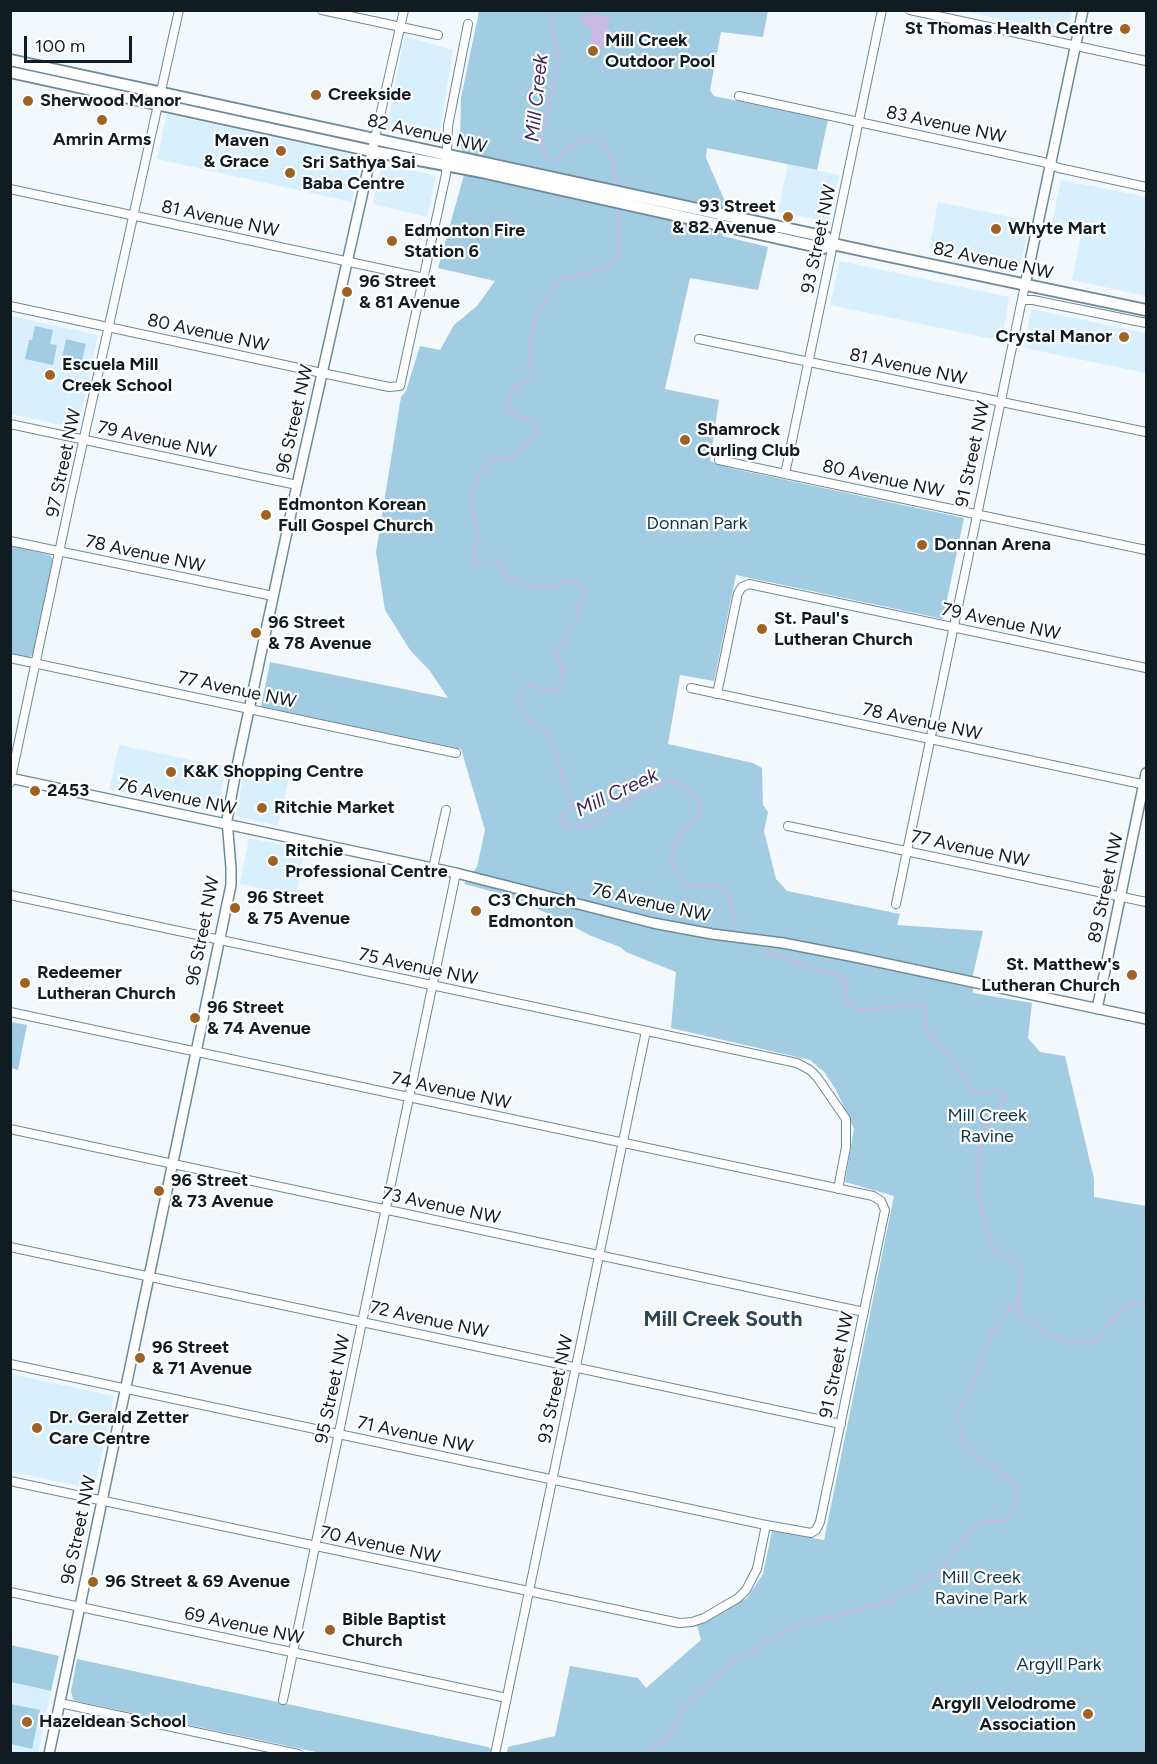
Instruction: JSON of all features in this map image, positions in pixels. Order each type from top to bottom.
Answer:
[{"type":"main road","name":"82 Avenue NW","points":[[10,60],[375,138],[446,160],[731,221],[823,248],[833,244],[1146,310]]},
{"type":"main road","name":"82 Avenue NW","points":[[10,72],[372,151],[446,160]]},
{"type":"street","name":"97 Street NW","points":[[11,780],[179,10]]},
{"type":"street","points":[[322,10],[438,35]]},
{"type":"street","name":"96 Street NW","points":[[49,1754],[231,879],[227,824],[249,708],[404,10]]},
{"type":"street","name":"93 Street NW","points":[[785,474],[882,10]]},
{"type":"street","points":[[910,10],[1146,61]]},
{"type":"street","name":"91 Street NW","points":[[896,904],[1083,10]]},
{"type":"street","points":[[424,278],[446,160],[453,94],[468,24]]},
{"type":"street","name":"83 Avenue NW","points":[[739,96],[1146,187]]},
{"type":"street","name":"81 Avenue NW","points":[[10,189],[424,278]]},
{"type":"street","name":"80 Avenue NW","points":[[10,306],[389,387],[400,386],[424,278]]},
{"type":"street","name":"82 Avenue NW","points":[[1022,300],[1033,300],[1146,323]]},
{"type":"street","name":"81 Avenue NW","points":[[699,339],[1146,432]]},
{"type":"street","name":"79 Avenue NW","points":[[10,424],[297,485]]},
{"type":"street","name":"80 Avenue NW","points":[[719,460],[1146,550]]},
{"type":"street","name":"78 Avenue NW","points":[[10,541],[273,597]]},
{"type":"street","name":"79 Avenue NW","points":[[717,694],[738,592],[744,586],[752,585],[1146,668]]},
{"type":"street","name":"77 Avenue NW","points":[[10,658],[456,753]]},
{"type":"street","name":"78 Avenue NW","points":[[691,688],[1145,784]]},
{"type":"street","name":"89 Street NW","points":[[1097,1009],[1146,773]]},
{"type":"street","name":"76 Avenue NW","points":[[11,780],[456,873],[669,926],[855,957],[1146,1019]]},
{"type":"street","points":[[433,868],[446,810]]},
{"type":"street","name":"77 Avenue NW","points":[[788,825],[1146,902]]},
{"type":"street","name":"95 Street NW","points":[[283,1700],[456,873]]},
{"type":"street","name":"75 Avenue NW","points":[[10,895],[806,1067],[816,1076],[844,1114],[847,1123],[846,1147],[838,1189]]},
{"type":"street","name":"74 Avenue NW","points":[[10,1012],[876,1197],[883,1203]]},
{"type":"street","name":"93 Street NW","points":[[495,1754],[646,1031]]},
{"type":"street","name":"73 Avenue NW","points":[[10,1130],[864,1312]]},
{"type":"street","name":"91 Street NW","points":[[813,1532],[820,1522],[841,1424],[885,1217],[883,1203]]},
{"type":"street","name":"72 Avenue NW","points":[[10,1247],[841,1424]]},
{"type":"street","name":"71 Avenue NW","points":[[10,1364],[766,1525],[807,1533],[813,1532]]},
{"type":"street","name":"70 Avenue NW","points":[[10,1481],[679,1623],[704,1618],[738,1598],[746,1590],[755,1577],[766,1525]]},
{"type":"street","name":"69 Avenue NW","points":[[10,1592],[507,1698]]},
{"type":"street","points":[[60,1703],[298,1754]]},
{"type":"shaded area","points":[[963,11],[1072,11],[1067,34]]},
{"type":"shaded area","points":[[584,12],[610,18],[603,50],[589,47],[592,30],[581,24]]},
{"type":"shaded area","points":[[404,36],[453,50],[439,136],[434,140],[387,129]]},
{"type":"shaded area","points":[[167,114],[355,155],[361,163],[352,202],[157,159]]},
{"type":"shaded area","points":[[382,163],[436,176],[427,217],[373,204]]},
{"type":"shaded area","points":[[788,164],[839,175],[829,222],[778,212]]},
{"type":"shaded area","points":[[1061,180],[1146,197],[1144,246],[1146,247],[1146,296],[1072,280],[1081,235],[1051,229]]},
{"type":"shaded area","points":[[938,202],[1030,221],[1021,263],[1017,266],[929,248]]},
{"type":"shaded area","points":[[840,261],[1009,297],[1002,341],[830,305]]},
{"type":"shaded area","points":[[1031,309],[1146,333],[1146,373],[1024,348]]},
{"type":"shaded area","name":"Escuela Mill Creek School","points":[[11,316],[98,335],[78,429],[11,414]]},
{"type":"shaded area","points":[[119,745],[226,767],[217,812],[109,790]]},
{"type":"shaded area","name":"Ritchie Market","points":[[245,769],[289,779],[278,826],[236,816]]},
{"type":"shaded area","points":[[249,838],[305,850],[296,896],[240,884]]},
{"type":"shaded area","points":[[11,1374],[114,1396],[94,1489],[11,1472]]},
{"type":"shaded area","name":"Hazeldean School","points":[[11,1682],[51,1691],[38,1753],[11,1754]]},
{"type":"green space","name":"Mill Creek Ravine Park","points":[[479,11],[768,11],[763,37],[721,32],[710,90],[714,96],[828,120],[817,170],[707,148],[706,158],[727,206],[723,236],[768,247],[758,290],[690,278],[665,389],[719,400],[710,461],[730,468],[964,518],[943,619],[736,575],[714,681],[680,675],[668,744],[753,763],[762,768],[763,805],[768,812],[764,831],[776,879],[787,891],[900,914],[897,925],[983,931],[973,975],[973,993],[1032,1003],[1028,1038],[1040,1052],[1065,1056],[1094,1179],[1094,1197],[1146,1206],[1146,1753],[507,1753],[508,1747],[555,1736],[570,1666],[638,1678],[646,1688],[701,1640],[697,1625],[747,1598],[763,1574],[772,1531],[824,1540],[894,1196],[845,1182],[854,1129],[835,1088],[824,1072],[810,1060],[671,1028],[676,972],[626,952],[556,917],[502,894],[464,884],[477,867],[485,830],[461,749],[261,707],[270,662],[448,698],[430,671],[410,650],[385,610],[376,552],[401,397],[406,391],[420,346],[440,350],[454,325],[477,306],[495,281],[438,268],[467,164],[460,144],[461,98]]},
{"type":"green space","points":[[35,326],[53,330],[50,344],[57,345],[53,365],[25,359]]},
{"type":"green space","points":[[66,339],[86,344],[82,360],[71,365],[61,362]]},
{"type":"green space","points":[[11,546],[50,555],[53,559],[33,654],[29,658],[11,654]]},
{"type":"green space","points":[[11,1022],[27,1025],[18,1070],[11,1068]]},
{"type":"green space","points":[[11,1645],[59,1656],[51,1691],[11,1682]]},
{"type":"green space","points":[[77,1659],[488,1747],[491,1749],[490,1754],[321,1753],[76,1701],[71,1691]]},
{"type":"green space","points":[[11,1704],[40,1710],[32,1749],[11,1744]]},
{"type":"waterway","name":"Mill Creek","points":[[552,10],[551,30],[559,55],[542,139],[545,154],[549,159],[556,161],[578,140],[601,140],[610,152],[617,188]]},
{"type":"waterway","name":"Mill Creek","points":[[481,562],[476,564],[473,559],[478,531],[471,508],[473,489],[485,465],[496,457],[509,459],[516,456],[534,437],[536,431],[534,424],[525,418],[512,415],[507,407],[509,398],[518,384],[532,375],[529,343],[537,314],[560,280],[601,270],[615,259],[618,250],[618,205]]},
{"type":"waterway","name":"Mill Creek","points":[[492,560],[499,561],[508,576],[528,584],[554,588],[563,582],[573,581],[582,586],[584,591],[585,596],[578,607],[578,619],[555,654],[564,671],[563,682],[557,690],[546,690],[532,685],[525,688],[519,700],[530,721],[546,734],[553,744],[564,781],[570,792],[572,808],[562,815],[561,821],[564,825],[573,827],[587,826],[622,803],[665,782],[679,784],[698,800],[701,807],[698,816],[675,844],[671,857],[672,866],[685,883],[716,886],[724,890],[728,896],[736,925]]},
{"type":"waterway","name":"Mill Creek","points":[[760,951],[786,957],[793,962],[843,977],[847,983],[844,997],[847,1003],[858,1010],[924,1007],[928,1033],[955,1063],[972,1090],[978,1093],[998,1091],[1005,1095],[1004,1101],[989,1122],[982,1140],[976,1189],[992,1248],[1023,1269],[1018,1299],[1020,1310],[1025,1317],[1051,1337],[1071,1342],[1090,1341],[1097,1339],[1124,1307],[1137,1303],[1146,1305]]},
{"type":"waterway","points":[[650,1754],[655,1746],[668,1739],[687,1703],[735,1661],[776,1636],[805,1623],[891,1601],[941,1570],[972,1529],[983,1521],[1003,1521],[1010,1517],[1014,1507],[1016,1487],[965,1447],[957,1415],[979,1371],[991,1333],[1018,1299]]},
{"type":"place","name":"St Thomas Health Centre","points":[[1125,29]]},
{"type":"place","name":"Mill Creek Outdoor Pool","points":[[593,51]]},
{"type":"place","name":"Creekside","points":[[316,95]]},
{"type":"place","name":"Sherwood Manor","points":[[28,101]]},
{"type":"place","name":"Amrin Arms","points":[[102,120]]},
{"type":"place","name":"Maven & Grace","points":[[281,151]]},
{"type":"place","name":"Sri Sathya Sai Baba Centre","points":[[290,173]]},
{"type":"place","name":"93 Street & 82 Avenue","points":[[788,217]]},
{"type":"place","name":"Whyte Mart","points":[[996,229]]},
{"type":"place","name":"Edmonton Fire Station 6","points":[[392,241]]},
{"type":"place","name":"96 Street & 81 Avenue","points":[[347,292]]},
{"type":"place","name":"Crystal Manor","points":[[1124,337]]},
{"type":"place","name":"Escuela Mill Creek School","points":[[50,375]]},
{"type":"place","name":"Shamrock Curling Club","points":[[685,440]]},
{"type":"place","name":"Edmonton Korean Full Gospel Church","points":[[266,515]]},
{"type":"place","name":"Donnan Arena","points":[[922,545]]},
{"type":"place","name":"St. Paul's Lutheran Church","points":[[762,629]]},
{"type":"place","name":"96 Street & 78 Avenue","points":[[256,633]]},
{"type":"place","name":"K&K Shopping Centre","points":[[171,772]]},
{"type":"place","name":"2453","points":[[35,791]]},
{"type":"place","name":"Ritchie Market","points":[[262,808]]},
{"type":"place","name":"Ritchie Professional Centre","points":[[273,861]]},
{"type":"place","name":"96 Street & 75 Avenue","points":[[235,908]]},
{"type":"place","name":"C3 Church Edmonton","points":[[476,911]]},
{"type":"place","name":"St. Matthew's Lutheran Church","points":[[1132,975]]},
{"type":"place","name":"Redeemer Lutheran Church","points":[[25,983]]},
{"type":"place","name":"96 Street & 74 Avenue","points":[[195,1018]]},
{"type":"place","name":"96 Street & 73 Avenue","points":[[159,1191]]},
{"type":"place","name":"96 Street & 71 Avenue","points":[[140,1358]]},
{"type":"place","name":"Dr. Gerald Zetter Care Centre","points":[[37,1428]]},
{"type":"place","name":"96 Street & 69 Avenue","points":[[93,1582]]},
{"type":"place","name":"Bible Baptist Church","points":[[330,1630]]},
{"type":"place","name":"Argyll Velodrome Association","points":[[1088,1714]]},
{"type":"place","name":"Hazeldean School","points":[[27,1722]]},
{"type":"district","name":"Mill Creek South","points":[[723,1320]]},
{"type":"park label","name":"Donnan Park","points":[[697,524]]},
{"type":"park label","name":"Mill Creek Ravine","points":[[987,1126]]},
{"type":"park label","name":"Argyll Park","points":[[1059,1665]]}]
